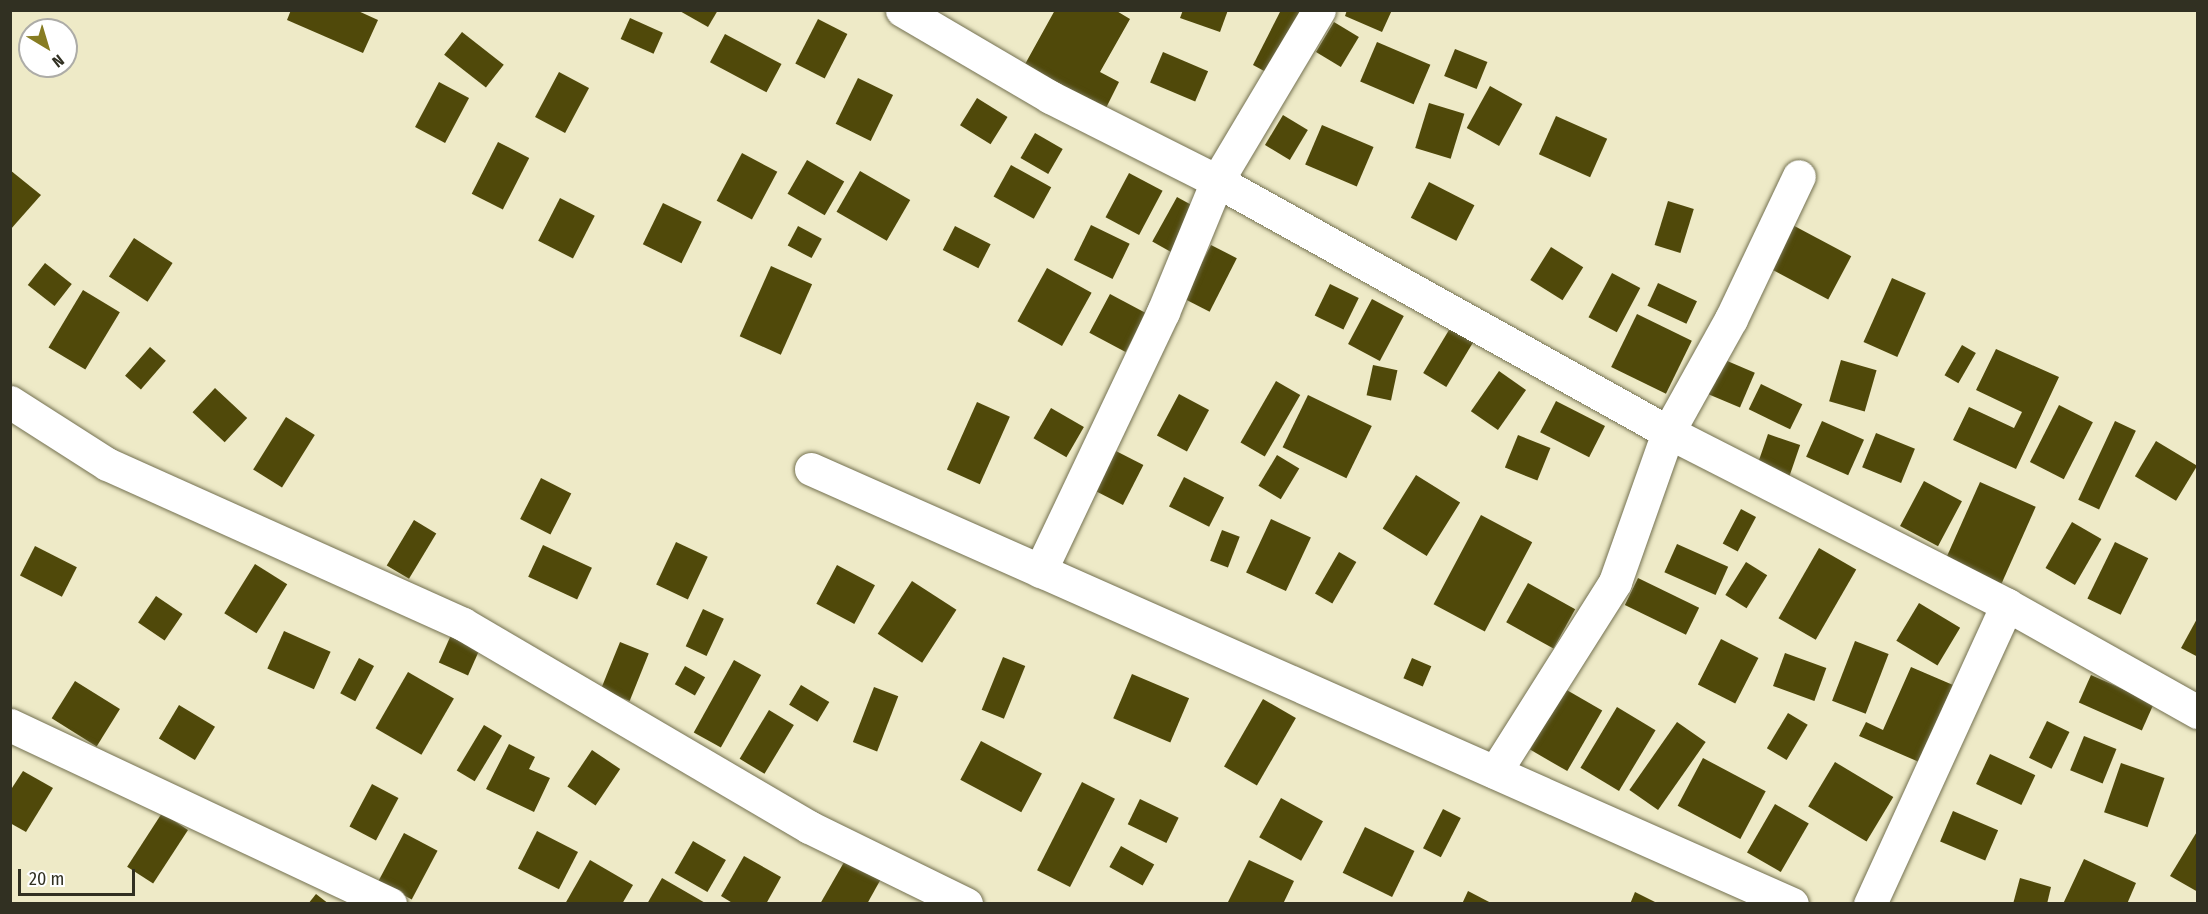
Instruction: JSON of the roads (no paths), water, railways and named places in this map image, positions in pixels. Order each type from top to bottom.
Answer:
[{"type":"street","points":[[902,10],[1050,97],[1217,182],[1668,432],[2007,604],[2198,712]]},
{"type":"street","points":[[1040,571],[1163,312],[1217,182],[1319,10]]},
{"type":"street","points":[[1495,772],[1615,582],[1668,432],[1731,319],[1799,176]]},
{"type":"street","points":[[10,402],[107,464],[463,624],[809,827],[966,903]]},
{"type":"street","points":[[811,469],[1792,903]]},
{"type":"street","points":[[1870,903],[2007,604]]},
{"type":"street","points":[[10,725],[390,903]]}]
